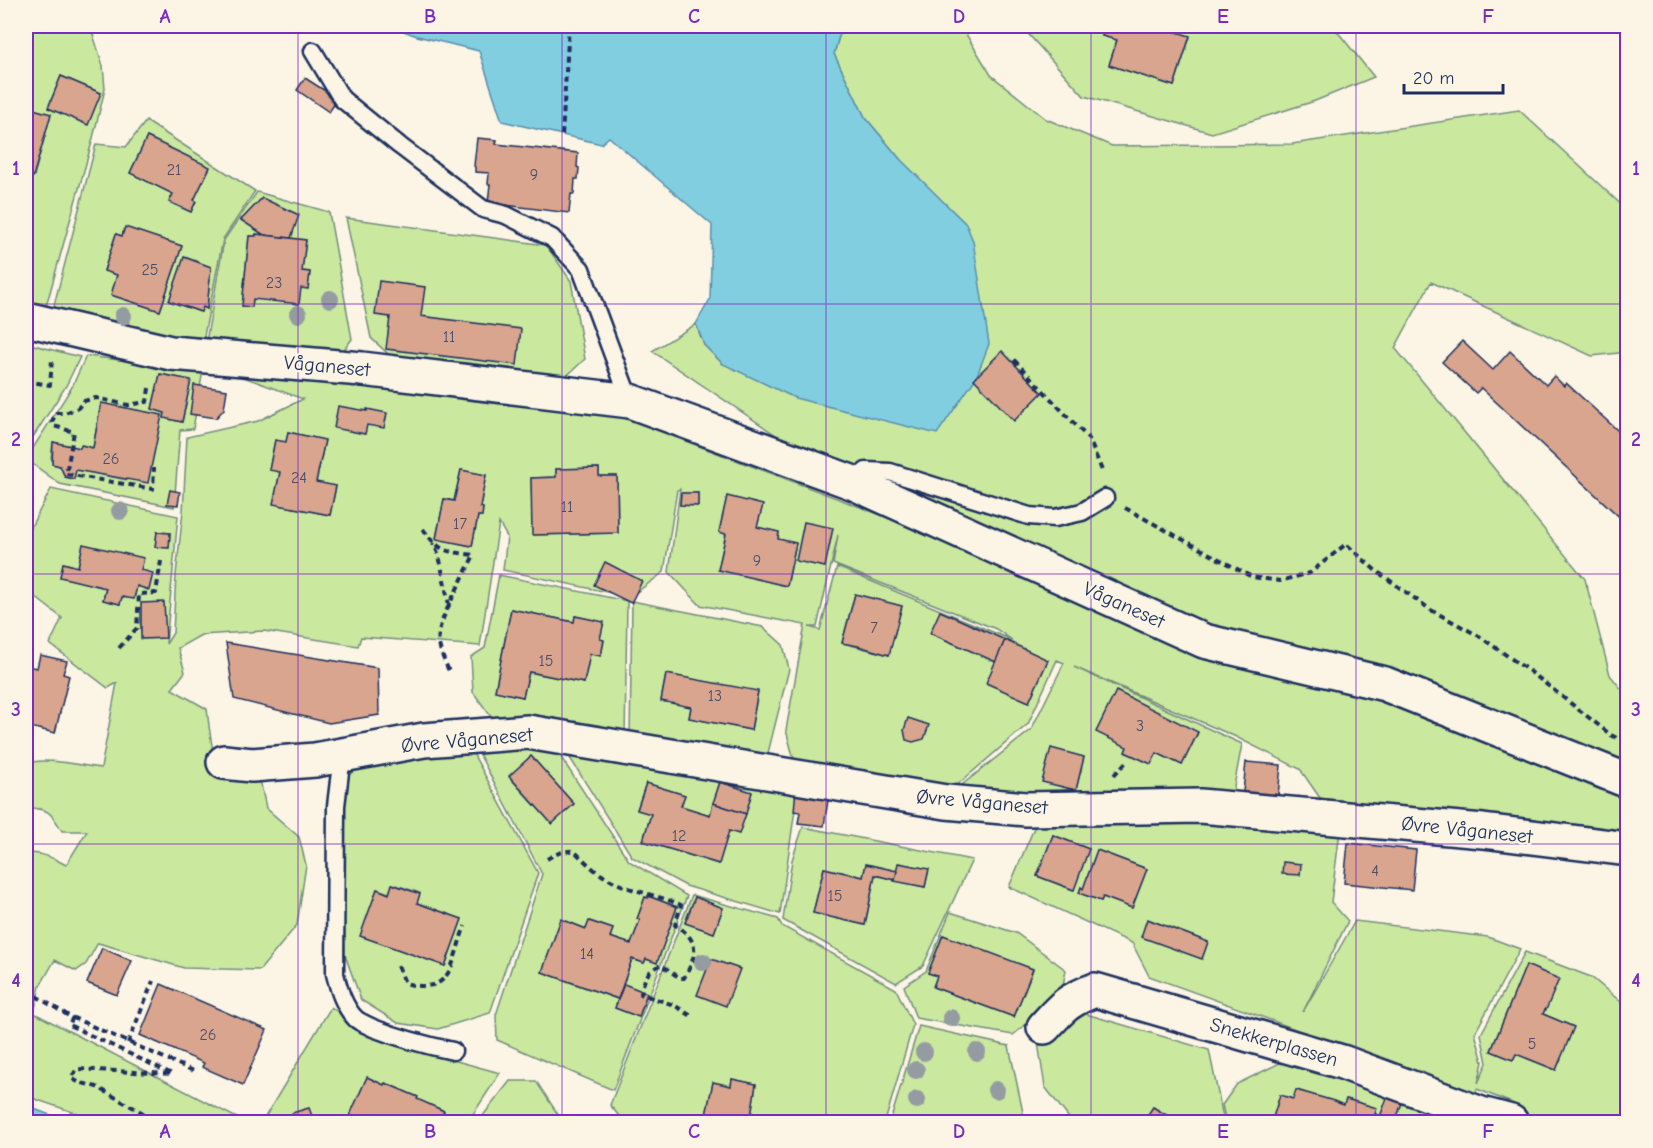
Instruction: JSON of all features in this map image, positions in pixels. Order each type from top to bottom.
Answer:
[{"type":"street","name":"Våganeset","points":[[26,319],[171,353],[362,369],[630,401],[854,483],[1204,641],[1385,684],[1628,781]]},
{"type":"street","name":"Øvre Våganeset","points":[[224,762],[252,765],[315,760],[424,740],[528,732],[946,802],[1026,809],[1200,806],[1483,831],[1628,849]]},
{"type":"street","name":"Snekkerplassen","points":[[1044,1027],[1060,1009],[1074,998],[1095,990],[1342,1062],[1481,1114],[1511,1122]]},
{"type":"lane","points":[[314,51],[342,99],[483,209],[506,215],[552,238],[581,269],[630,401]]},
{"type":"lane","points":[[854,483],[866,471],[890,472],[1029,516],[1055,518],[1082,512],[1105,498]]},
{"type":"lane","points":[[342,756],[336,806],[335,974],[339,990],[347,1007],[358,1021],[422,1045],[453,1051]]},
{"type":"path","points":[[562,135],[570,26]]},
{"type":"path","points":[[26,381],[50,385],[52,357]]},
{"type":"path","points":[[1014,360],[1089,439],[1103,471],[1105,498],[1252,578],[1280,581],[1310,573],[1346,544],[1376,570],[1431,610],[1479,636],[1532,673],[1611,735],[1628,743]]},
{"type":"path","points":[[149,388],[147,402],[128,405],[96,398],[84,401],[78,408],[65,413],[56,413],[52,422],[54,426],[74,432],[66,474],[153,489],[154,468]]},
{"type":"path","points":[[423,529],[439,555],[448,605]]},
{"type":"path","points":[[433,543],[450,552],[474,555],[442,618],[438,644],[449,671]]},
{"type":"path","points":[[119,648],[137,628],[139,594],[156,593],[161,561]]},
{"type":"path","points":[[547,859],[555,854],[574,851],[602,875],[649,895],[681,905],[675,925],[684,930],[692,939],[695,949],[694,959],[684,978],[680,978],[661,965],[655,968],[645,975],[641,994],[674,1005],[693,1017]]},
{"type":"path","points":[[398,966],[405,983],[417,987],[432,987],[441,982],[452,964],[465,926]]},
{"type":"path","points":[[128,1043],[153,981]]},
{"type":"path","points":[[36,996],[73,1017],[196,1072]]},
{"type":"path","points":[[73,1017],[69,1025],[172,1074],[77,1069],[70,1078],[97,1087],[158,1122]]},
{"type":"path","points":[[92,1122],[106,1122]]},
{"type":"green space","points":[[26,26],[87,26],[91,28],[103,66],[105,89],[45,310],[26,305],[26,185],[28,175],[34,176],[51,114],[26,107]],"holes":[[[61,76],[101,93],[87,124],[48,107]]]},
{"type":"green space","points":[[846,26],[961,26],[991,75],[1046,119],[1112,146],[1292,144],[1519,110],[1627,210],[1627,352],[1592,356],[1431,282],[1395,348],[1585,579],[1610,675],[1627,696],[1627,853],[1320,798],[1300,769],[1234,736],[1074,667],[1242,744],[1232,797],[953,792],[1031,730],[1064,663],[1057,660],[1028,724],[949,792],[796,767],[786,730],[805,625],[700,605],[669,572],[680,489],[677,490],[664,572],[630,597],[503,570],[507,537],[499,523],[480,646],[361,637],[358,646],[264,631],[201,635],[178,648],[185,672],[172,689],[207,709],[217,778],[259,775],[266,808],[299,837],[306,865],[297,925],[260,970],[184,968],[98,943],[86,964],[76,971],[55,960],[40,986],[34,1013],[237,1118],[231,1122],[102,1122],[26,1096],[26,853],[47,856],[66,865],[87,831],[62,831],[48,812],[26,807],[26,764],[52,761],[101,768],[117,683],[108,688],[50,644],[62,618],[26,590],[26,536],[51,489],[178,516],[166,644],[173,633],[187,437],[258,421],[303,399],[230,372],[455,391],[617,415],[910,526],[652,351],[696,324],[704,345],[723,364],[900,159],[865,117],[834,54],[839,36]],"holes":[[[288,432],[325,440],[316,482],[336,486],[330,515],[274,504],[280,472],[269,469],[275,440],[286,442]],[[599,468],[599,476],[617,476],[618,533],[533,535],[531,478],[556,477],[556,469]],[[461,470],[486,475],[480,507],[483,508],[482,516],[478,516],[472,546],[436,538],[444,499],[454,501]],[[681,493],[698,493],[698,506],[680,505]],[[727,497],[762,505],[757,527],[779,532],[778,539],[796,543],[787,586],[718,570],[726,534],[719,532]],[[157,532],[170,533],[169,548],[155,547]],[[838,535],[833,564],[996,629],[1012,640],[837,567],[820,630],[809,627],[817,627]],[[83,545],[141,570],[149,589],[137,586],[134,599],[122,597],[120,604],[103,600],[106,588],[60,577],[64,563],[78,567]],[[855,594],[902,606],[889,655],[842,643]],[[142,619],[166,638],[142,639],[140,620]],[[930,633],[1005,640],[1048,660],[1029,702],[987,683],[996,662]],[[1116,692],[1198,733],[1182,765],[1157,753],[1151,764],[1125,752],[1127,747]],[[1051,749],[1084,757],[1076,790],[1043,782]]]},
{"type":"green space","points":[[1021,26],[1105,26],[1102,36],[1117,40],[1109,65],[1174,86],[1190,37],[1157,26],[1333,26],[1374,77],[1315,101],[1212,133],[1084,96]]},
{"type":"green space","points":[[146,121],[255,191],[223,239],[203,341],[133,333],[52,313],[96,144],[126,147]],"holes":[[[147,137],[210,167],[194,200],[196,201],[191,212],[169,202],[173,194],[130,173]],[[125,228],[182,246],[160,311],[111,295],[117,275],[104,270],[116,234],[122,236]],[[185,257],[211,267],[207,308],[203,307],[200,312],[169,301]]]},
{"type":"green space","points":[[257,192],[329,212],[352,339],[340,355],[206,342],[224,240]],"holes":[[[262,199],[291,238],[306,240],[302,271],[310,272],[308,289],[301,288],[253,299],[252,307],[242,306],[249,236],[264,235],[241,220]]]},
{"type":"green space","points":[[346,218],[546,245],[571,281],[585,359],[559,383],[398,363],[371,338]]},
{"type":"green space","points":[[26,343],[80,357],[66,386],[26,448]]},
{"type":"green space","points":[[86,356],[203,370],[193,429],[180,430],[174,507],[60,484],[26,459],[72,387]],"holes":[[[160,374],[191,380],[182,422],[164,418],[165,413],[152,409]],[[101,403],[162,415],[127,480],[76,470],[65,477],[60,466],[52,464],[53,442],[80,448],[81,445],[93,448]]]},
{"type":"green space","points":[[499,575],[627,601],[625,741],[495,722],[473,692],[471,657],[485,648]],"holes":[[[511,609],[574,622],[575,616],[603,622],[600,639],[604,641],[601,656],[590,654],[584,683],[529,672],[523,697],[495,691]]]},
{"type":"green space","points":[[632,601],[763,627],[783,645],[789,669],[765,765],[630,740]],"holes":[[[666,674],[758,692],[751,730],[689,718],[691,707],[661,701]]]},
{"type":"green space","points":[[549,739],[629,861],[687,896],[613,1090],[497,1040],[496,1015],[542,874],[475,746]],"holes":[[[531,756],[574,804],[552,824],[509,777]],[[649,896],[677,907],[657,962],[646,959],[644,963],[632,959],[617,999],[542,972],[561,919],[587,929],[590,921],[613,929],[610,937],[631,944],[645,897]],[[624,985],[647,993],[639,1017],[615,1008]]]},
{"type":"green space","points":[[562,745],[798,788],[780,914],[686,886],[632,857]],"holes":[[[720,782],[752,792],[739,833],[729,831],[718,864],[643,841],[651,814],[637,809],[646,783],[685,795],[681,806],[710,815]]]},
{"type":"green space","points":[[469,746],[538,873],[490,1013],[438,1029],[398,1023],[361,1000],[345,955],[342,827],[348,776],[370,758]],"holes":[[[393,884],[420,893],[417,903],[462,919],[445,966],[361,936],[377,889],[389,893]]]},
{"type":"green space","points":[[1129,819],[1340,831],[1331,902],[1348,921],[1303,1012],[1355,921],[1488,937],[1520,949],[1475,1033],[1483,1062],[1478,1083],[1487,1063],[1481,1034],[1525,952],[1591,977],[1627,1007],[1627,1122],[1545,1122],[1509,1116],[1514,1104],[1477,1089],[1475,1094],[1149,976],[1132,943],[1009,887],[1037,821]],"holes":[[[1053,835],[1089,849],[1073,890],[1037,876]],[[1097,850],[1147,869],[1132,908],[1103,897],[1101,901],[1079,893],[1081,888],[1083,889]],[[1148,919],[1208,942],[1202,958]],[[1526,966],[1559,979],[1543,1014],[1573,1027],[1556,1070],[1516,1054],[1513,1060],[1491,1050]]]},
{"type":"green space","points":[[803,827],[972,860],[923,966],[896,983],[783,920],[792,860]],"holes":[[[899,863],[929,869],[925,887],[875,875],[865,925],[813,913],[824,868],[863,877],[866,864],[897,871]]]},
{"type":"green space","points":[[692,895],[778,919],[782,926],[896,989],[913,1025],[885,1122],[750,1122],[756,1084],[732,1079],[731,1086],[713,1083],[705,1120],[682,1116],[681,1122],[624,1122],[610,1105]],"holes":[[[695,897],[723,908],[714,933],[685,922]],[[711,959],[739,969],[698,995]]]},
{"type":"green space","points":[[950,912],[1016,933],[1066,970],[1061,996],[1013,1035],[916,1018],[904,986],[926,971]],"holes":[[[943,935],[1033,969],[1014,1017],[933,987],[937,976],[928,973]]]},
{"type":"green space","points":[[331,1007],[361,1029],[409,1048],[500,1073],[468,1122],[439,1122],[444,1111],[386,1083],[384,1085],[367,1077],[350,1115],[366,1122],[262,1122]]},
{"type":"green space","points":[[1086,1014],[1209,1050],[1224,1122],[1178,1122],[1153,1107],[1143,1122],[1072,1122],[1045,1087],[1038,1043]]},
{"type":"green space","points":[[919,1026],[1009,1046],[1025,1122],[890,1122]]},
{"type":"green space","points":[[1292,1057],[1458,1119],[1456,1122],[1376,1122],[1378,1115],[1375,1114],[1376,1108],[1347,1099],[1344,1105],[1297,1090],[1293,1099],[1280,1095],[1272,1121],[1276,1122],[1226,1122],[1222,1105],[1237,1084]]},
{"type":"green space","points":[[510,1081],[536,1081],[563,1122],[478,1122]]},
{"type":"water","points":[[390,26],[846,26],[839,36],[834,54],[865,117],[900,159],[966,224],[973,241],[989,344],[976,378],[937,434],[795,398],[723,364],[704,345],[696,324],[710,299],[712,225],[609,137],[601,144],[502,121],[479,51],[417,36]]},
{"type":"water","points":[[26,1106],[69,1122],[26,1122]]},
{"type":"building","points":[[1105,26],[1157,26],[1190,36],[1174,86],[1109,65],[1117,40],[1102,36]]},
{"type":"building","points":[[61,76],[101,93],[88,125],[48,108]]},
{"type":"building","points":[[305,78],[338,99],[329,112],[297,90]]},
{"type":"building","points":[[26,107],[51,114],[33,177],[28,175],[26,185]]},
{"type":"building","points":[[147,137],[210,167],[194,200],[196,201],[191,212],[169,202],[173,194],[130,173]]},
{"type":"building","points":[[477,138],[497,140],[496,144],[578,153],[578,179],[575,179],[574,194],[571,194],[569,213],[488,203],[489,173],[475,172]]},
{"type":"building","points":[[262,198],[299,215],[291,238],[264,235],[241,220]]},
{"type":"building","points":[[125,227],[182,246],[160,311],[111,295],[117,275],[104,271],[116,234],[122,236]]},
{"type":"building","points":[[256,234],[306,240],[302,271],[310,272],[308,289],[301,288],[299,304],[253,299],[252,307],[242,306],[249,236],[256,236]]},
{"type":"building","points":[[184,257],[211,267],[207,309],[203,307],[201,312],[169,301]]},
{"type":"building","points":[[379,281],[425,287],[421,316],[521,329],[517,365],[386,349],[390,317],[375,315]]},
{"type":"building","points":[[1462,341],[1493,370],[1510,351],[1546,385],[1554,376],[1564,386],[1566,383],[1628,440],[1628,525],[1481,388],[1476,393],[1442,362]]},
{"type":"building","points":[[1002,351],[1042,393],[1014,421],[974,379]]},
{"type":"building","points":[[160,374],[191,380],[182,422],[164,418],[165,413],[152,409]]},
{"type":"building","points":[[194,385],[227,390],[224,409],[216,418],[190,414]]},
{"type":"building","points":[[101,403],[162,415],[148,483],[76,470],[74,479],[65,477],[60,466],[52,464],[53,442],[80,448],[81,445],[93,448]]},
{"type":"building","points":[[338,406],[387,413],[384,428],[367,425],[365,434],[334,428]]},
{"type":"building","points":[[288,432],[325,440],[316,482],[336,486],[330,515],[273,504],[280,472],[269,470],[275,440],[286,442]]},
{"type":"building","points":[[599,468],[599,476],[617,476],[618,533],[532,535],[531,478],[556,477],[556,469]]},
{"type":"building","points":[[461,470],[486,475],[480,507],[483,508],[482,516],[478,516],[472,546],[436,539],[444,499],[454,501]]},
{"type":"building","points":[[170,490],[180,492],[178,505],[167,504]]},
{"type":"building","points":[[681,493],[698,493],[698,506],[680,505]]},
{"type":"building","points":[[727,496],[763,505],[757,527],[779,532],[778,539],[796,543],[787,586],[718,570],[726,534],[719,532]]},
{"type":"building","points":[[804,522],[833,528],[825,567],[796,561]]},
{"type":"building","points":[[157,532],[170,533],[169,548],[155,547]]},
{"type":"building","points":[[83,544],[144,558],[141,570],[153,573],[149,590],[137,586],[134,599],[122,597],[120,604],[103,600],[106,588],[60,577],[63,563],[78,567]]},
{"type":"building","points":[[605,562],[642,581],[631,603],[594,585]]},
{"type":"building","points":[[855,594],[902,606],[889,655],[842,643]]},
{"type":"building","points":[[164,602],[166,638],[141,639],[141,603]]},
{"type":"building","points":[[511,609],[574,622],[575,616],[604,622],[600,639],[604,640],[601,656],[590,654],[584,683],[529,672],[523,697],[495,691]]},
{"type":"building","points":[[940,611],[1005,640],[996,662],[930,633]]},
{"type":"building","points":[[1005,640],[1048,660],[1029,702],[986,683]]},
{"type":"building","points":[[226,643],[378,668],[379,715],[329,723],[234,699]]},
{"type":"building","points":[[40,655],[67,661],[63,674],[69,676],[55,733],[26,726],[26,666],[37,668]]},
{"type":"building","points":[[666,674],[758,691],[751,730],[689,718],[691,707],[661,701]]},
{"type":"building","points":[[1116,691],[1198,732],[1182,765],[1157,753],[1151,764],[1125,752],[1127,747],[1096,732]]},
{"type":"building","points":[[908,718],[929,725],[924,739],[913,742],[906,740],[904,730]]},
{"type":"building","points":[[1051,748],[1084,757],[1076,790],[1042,782]]},
{"type":"building","points":[[531,756],[574,804],[552,824],[509,776]]},
{"type":"building","points":[[1246,762],[1281,765],[1278,796],[1243,792]]},
{"type":"building","points":[[720,782],[752,792],[746,814],[713,803]]},
{"type":"building","points":[[646,783],[685,795],[681,806],[710,815],[713,803],[746,814],[739,834],[729,831],[719,864],[643,841],[651,814],[637,810]]},
{"type":"building","points":[[796,789],[829,794],[824,826],[798,823],[800,812],[794,811]]},
{"type":"building","points":[[1053,835],[1089,849],[1074,890],[1037,876]]},
{"type":"building","points":[[1348,843],[1416,850],[1412,890],[1344,883]]},
{"type":"building","points":[[1097,850],[1147,869],[1132,908],[1103,897],[1101,901],[1079,893],[1081,887],[1083,889]]},
{"type":"building","points":[[1283,862],[1301,864],[1300,875],[1282,874]]},
{"type":"building","points":[[898,863],[929,869],[925,887],[894,881]]},
{"type":"building","points":[[866,864],[897,871],[895,880],[875,875],[865,925],[813,913],[824,868],[863,877]]},
{"type":"building","points":[[392,884],[420,894],[417,903],[462,919],[445,966],[360,936],[377,889],[389,894]]},
{"type":"building","points":[[648,896],[677,907],[657,963],[646,959],[644,963],[632,959],[618,999],[542,972],[561,919],[586,929],[589,921],[613,929],[610,937],[631,944],[640,920],[637,919],[645,897],[648,898]]},
{"type":"building","points":[[695,897],[723,908],[714,933],[685,923]]},
{"type":"building","points":[[1147,919],[1208,942],[1202,959],[1141,937]]},
{"type":"building","points":[[943,935],[1033,969],[1014,1017],[933,987],[937,976],[928,973]]},
{"type":"building","points":[[102,948],[132,961],[117,995],[87,983]]},
{"type":"building","points":[[711,959],[740,969],[726,1006],[697,995]]},
{"type":"building","points":[[1526,965],[1559,979],[1543,1014],[1574,1027],[1556,1070],[1516,1054],[1513,1060],[1491,1051]]},
{"type":"building","points":[[161,984],[267,1030],[243,1085],[202,1067],[204,1063],[140,1035]]},
{"type":"building","points":[[624,984],[647,993],[639,1017],[615,1008]]},
{"type":"building","points":[[367,1077],[418,1097],[417,1099],[444,1111],[439,1122],[366,1122],[350,1115]]},
{"type":"building","points":[[732,1079],[756,1084],[750,1122],[681,1122],[682,1115],[705,1120],[713,1082],[731,1086]]},
{"type":"building","points":[[1296,1090],[1344,1105],[1346,1099],[1377,1108],[1376,1122],[1272,1121],[1280,1095],[1293,1099]]},
{"type":"building","points":[[1387,1098],[1402,1103],[1395,1122],[1378,1122]]},
{"type":"building","points":[[1153,1107],[1178,1122],[1143,1122]]},
{"type":"building","points":[[309,1108],[314,1121],[295,1122],[292,1113]]}]
